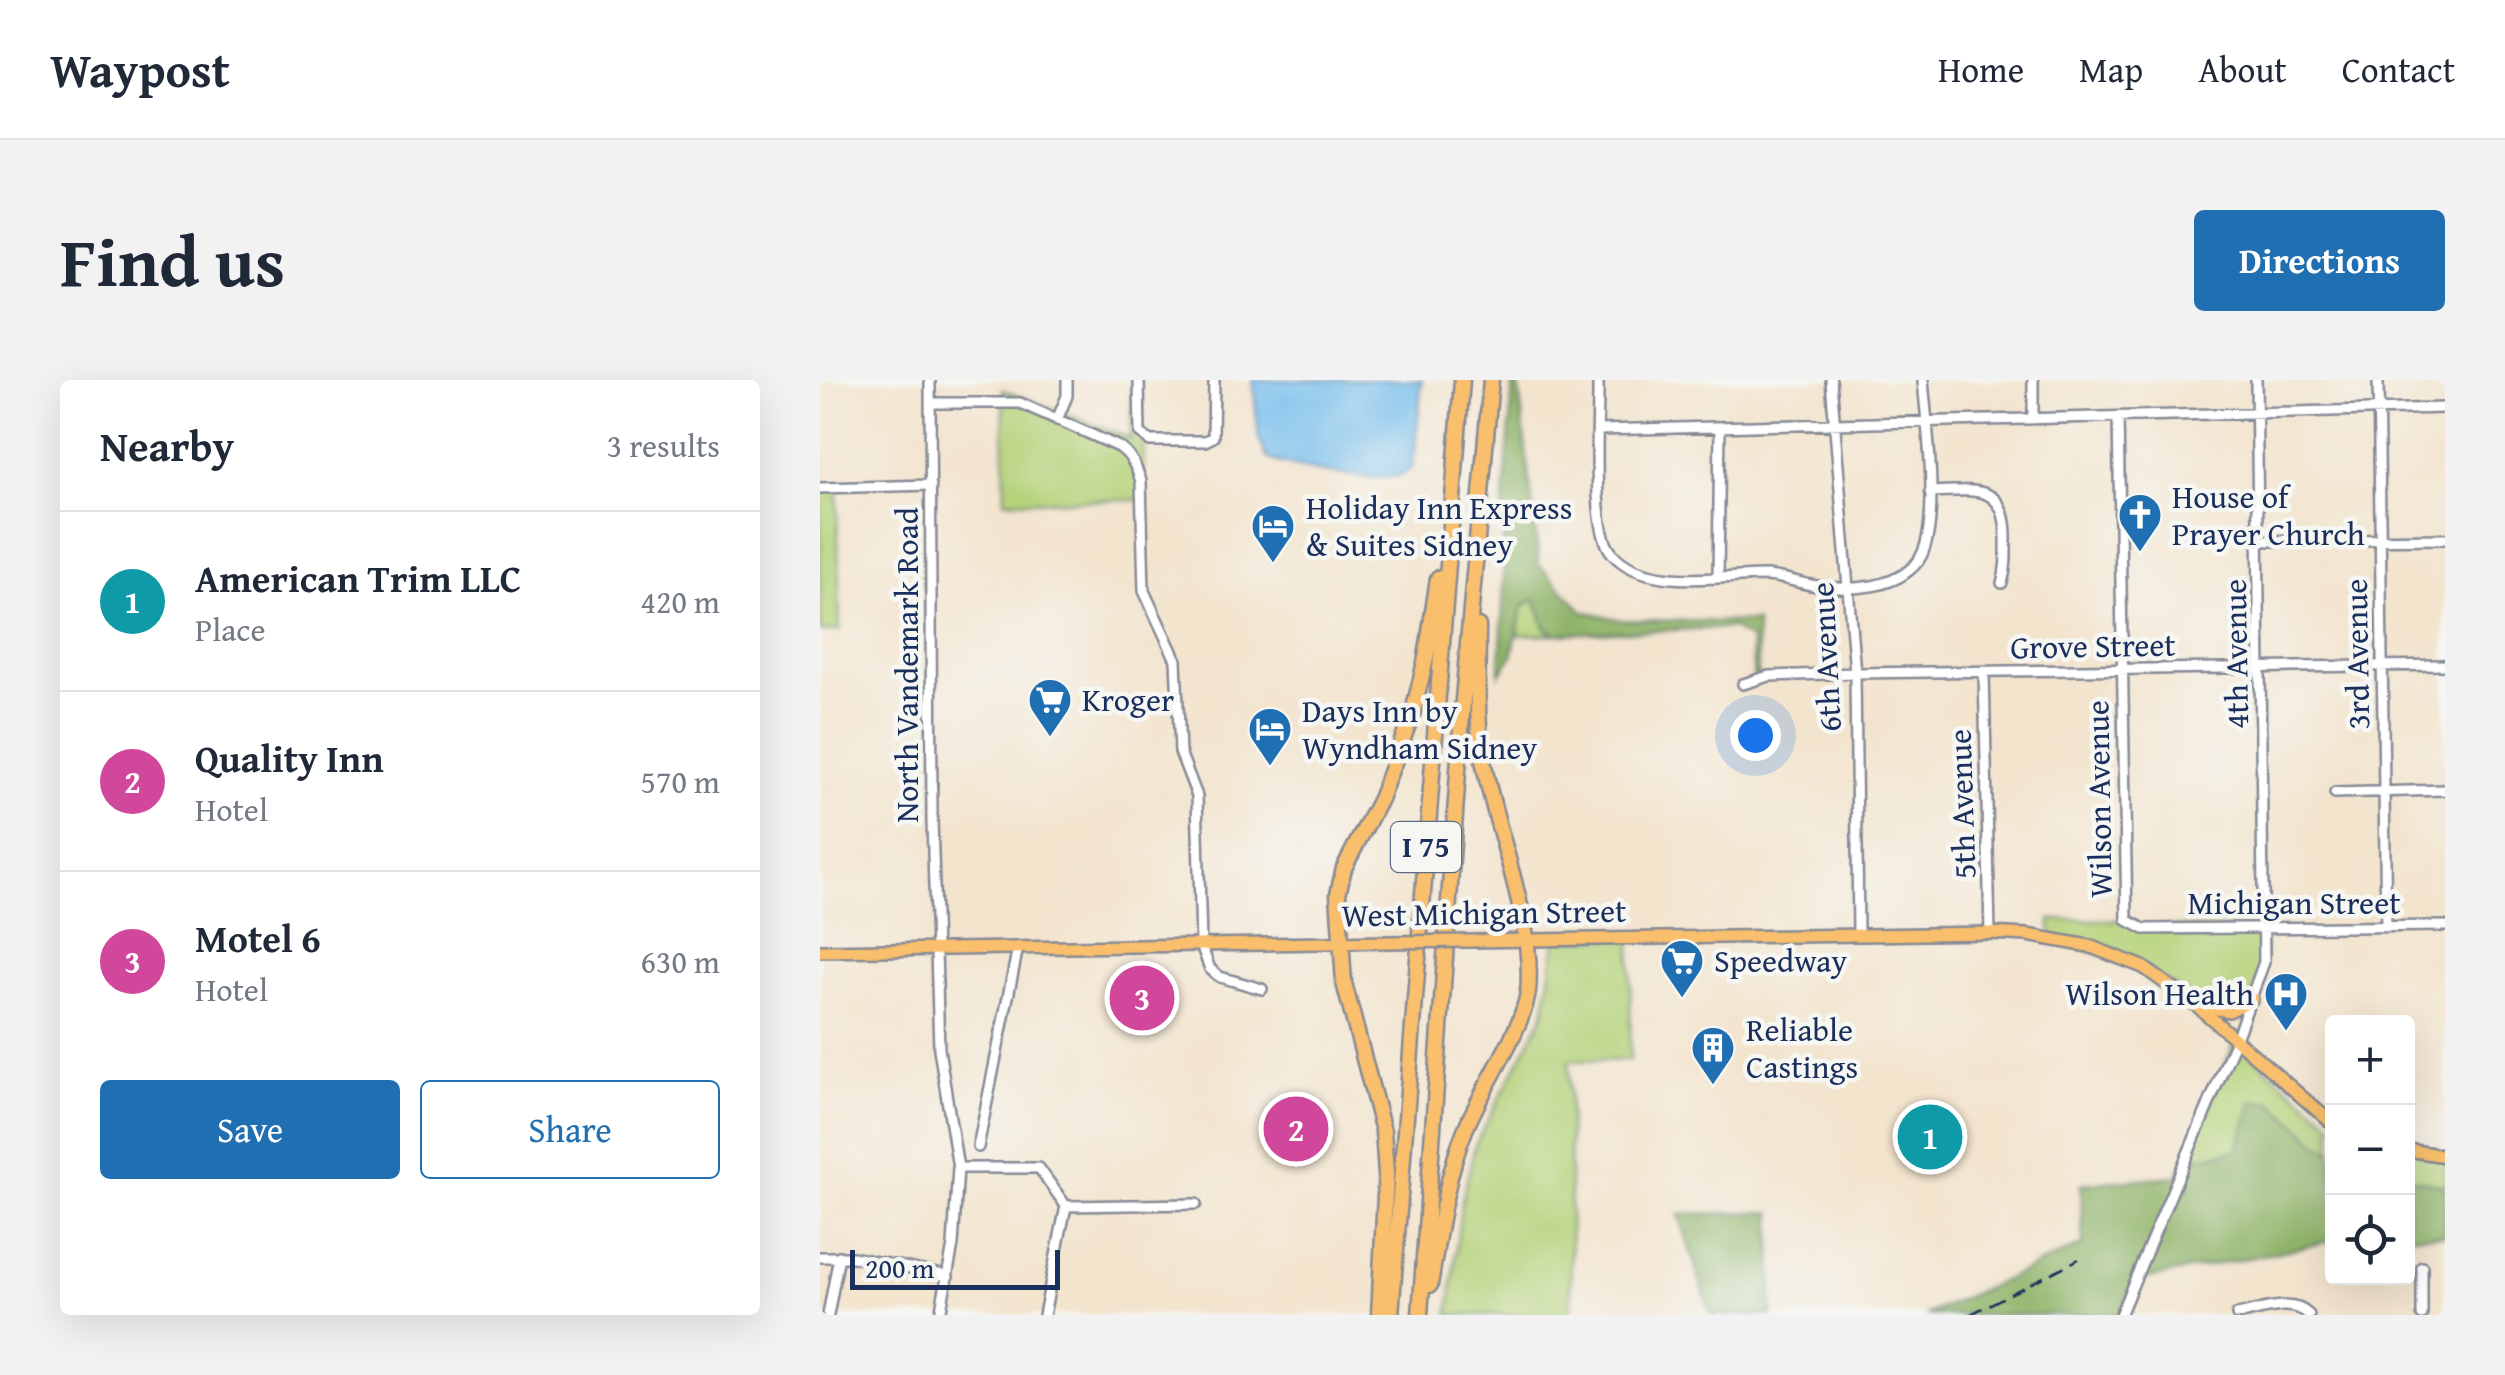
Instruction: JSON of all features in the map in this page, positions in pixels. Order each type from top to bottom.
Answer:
[{"type":"highway","name":"I 75","points":[[1391,1315],[1462,380]]},
{"type":"highway","name":"I 75","points":[[1422,1315],[1491,380]]},
{"type":"highway","points":[[1379,1315],[1386,1174],[1383,1130],[1344,982],[1338,894],[1344,868],[1380,799],[1412,712],[1426,658],[1452,504]]},
{"type":"highway","points":[[1422,1315],[1450,1172],[1486,1083],[1524,1012],[1528,990],[1527,940],[1494,813],[1480,739],[1477,542]]},
{"type":"main road","name":"West Michigan Street","points":[[820,951],[1858,933],[2027,935],[2090,946],[2143,967],[2196,1005],[2325,1117]]},
{"type":"main road","points":[[2196,1005],[2229,1011],[2252,999]]},
{"type":"main road","points":[[2415,1151],[2445,1156]]},
{"type":"street","name":"North Vandemark Road","points":[[930,380],[938,1050],[958,1168],[957,1206],[940,1315]]},
{"type":"street","points":[[1058,420],[1068,396],[1067,380]]},
{"type":"street","points":[[1139,380],[1140,425],[1150,441],[1213,437],[1214,380]]},
{"type":"street","points":[[1598,380],[1599,528],[1611,552],[1632,569],[1654,577],[1767,576],[1822,587],[1875,586],[1894,581],[1917,563],[1929,533],[1923,380]]},
{"type":"street","name":"6th Avenue","points":[[1832,380],[1855,673],[1858,933]]},
{"type":"street","points":[[2033,380],[2033,419]]},
{"type":"street","name":"4th Avenue","points":[[2120,1315],[2236,1042],[2264,962],[2256,380]]},
{"type":"street","name":"3rd Avenue","points":[[2378,380],[2386,927]]},
{"type":"street","points":[[930,403],[1020,403],[1129,454],[1141,481],[1144,591],[1176,660],[1180,752],[1197,796],[1201,945],[1210,969],[1220,977],[1262,989]]},
{"type":"street","points":[[1599,430],[2445,408]]},
{"type":"street","name":"Wilson Avenue","points":[[2118,417],[2127,920],[2144,929]]},
{"type":"street","points":[[1718,578],[1720,427]]},
{"type":"street","points":[[1129,454],[1144,437]]},
{"type":"street","points":[[820,488],[931,485]]},
{"type":"street","points":[[1930,492],[1977,491],[1990,494],[2000,503],[2006,524],[2006,569],[2002,583]]},
{"type":"street","points":[[2260,541],[2445,539]]},
{"type":"street","name":"Grove Street","points":[[1744,684],[1769,676],[1855,673],[2445,665]]},
{"type":"street","name":"5th Avenue","points":[[1984,673],[1990,933]]},
{"type":"street","points":[[2335,793],[2445,790]]},
{"type":"street","name":"Michigan Street","points":[[2144,929],[2445,926]]},
{"type":"street","points":[[978,1147],[1018,947]]},
{"type":"street","points":[[958,1168],[1039,1168],[1066,1206],[1044,1315]]},
{"type":"street","points":[[1066,1206],[1196,1204]]},
{"type":"street","points":[[820,1256],[840,1256],[948,1276]]},
{"type":"street","points":[[828,1315],[840,1256]]},
{"type":"street","points":[[2422,1267],[2422,1315]]},
{"type":"street","points":[[2238,1315],[2286,1306],[2297,1307],[2309,1315]]},
{"type":"green space","points":[[1132,380],[1138,380],[1144,437],[1142,500],[1005,501],[1003,390],[1131,439]]},
{"type":"green space","points":[[1518,380],[1539,565],[1583,611],[1621,620],[1756,622],[1758,678],[1754,678],[1751,640],[1731,628],[1555,634],[1545,627],[1536,600],[1522,608],[1512,656],[1500,674],[1503,511],[1513,386]]},
{"type":"green space","points":[[837,487],[840,630],[820,631],[820,488]]},
{"type":"green space","points":[[1537,600],[1545,627],[1555,634],[1517,635],[1522,608]]},
{"type":"green space","points":[[2051,920],[2265,928],[2264,962],[2252,999],[2215,1011],[2143,967],[2051,939]]},
{"type":"green space","points":[[1631,938],[1630,1060],[1569,1061],[1571,1315],[1449,1315],[1461,1205],[1475,1145],[1544,1014],[1556,940]]},
{"type":"green space","points":[[2235,1042],[2325,1117],[2325,1148],[2271,1102],[2238,1150],[2185,1160]]},
{"type":"green space","points":[[2253,1101],[2271,1102],[2325,1148],[2325,1242],[2134,1281],[2120,1315],[1926,1315],[2083,1245],[2081,1184],[2178,1176],[2185,1160],[2238,1150]]},
{"type":"green space","points":[[2415,1151],[2445,1156],[2445,1186],[2415,1180]]},
{"type":"green space","points":[[2415,1180],[2445,1186],[2445,1235],[2415,1235]]},
{"type":"green space","points":[[1772,1212],[1772,1315],[1711,1315],[1679,1214]]},
{"type":"water","points":[[1253,380],[1422,380],[1413,467],[1388,477],[1353,476],[1267,458],[1259,439]]},
{"type":"railway","points":[[1969,1315],[2079,1259]]},
{"type":"place","name":"House of Prayer Church","points":[[2140,553]]},
{"type":"place","name":"Holiday Inn Express & Suites Sidney","points":[[1273,564]]},
{"type":"place","name":"Kroger","points":[[1050,738]]},
{"type":"place","name":"Days Inn by Wyndham Sidney","points":[[1270,767]]},
{"type":"place","name":"Motel 6","points":[[1142,998]]},
{"type":"place","name":"Speedway","points":[[1682,999]]},
{"type":"place","name":"Wilson Health","points":[[2286,1032]]},
{"type":"place","name":"Reliable Castings","points":[[1713,1086]]},
{"type":"place","name":"Quality Inn","points":[[1296,1129]]},
{"type":"place","name":"American Trim LLC","points":[[1930,1137]]}]
